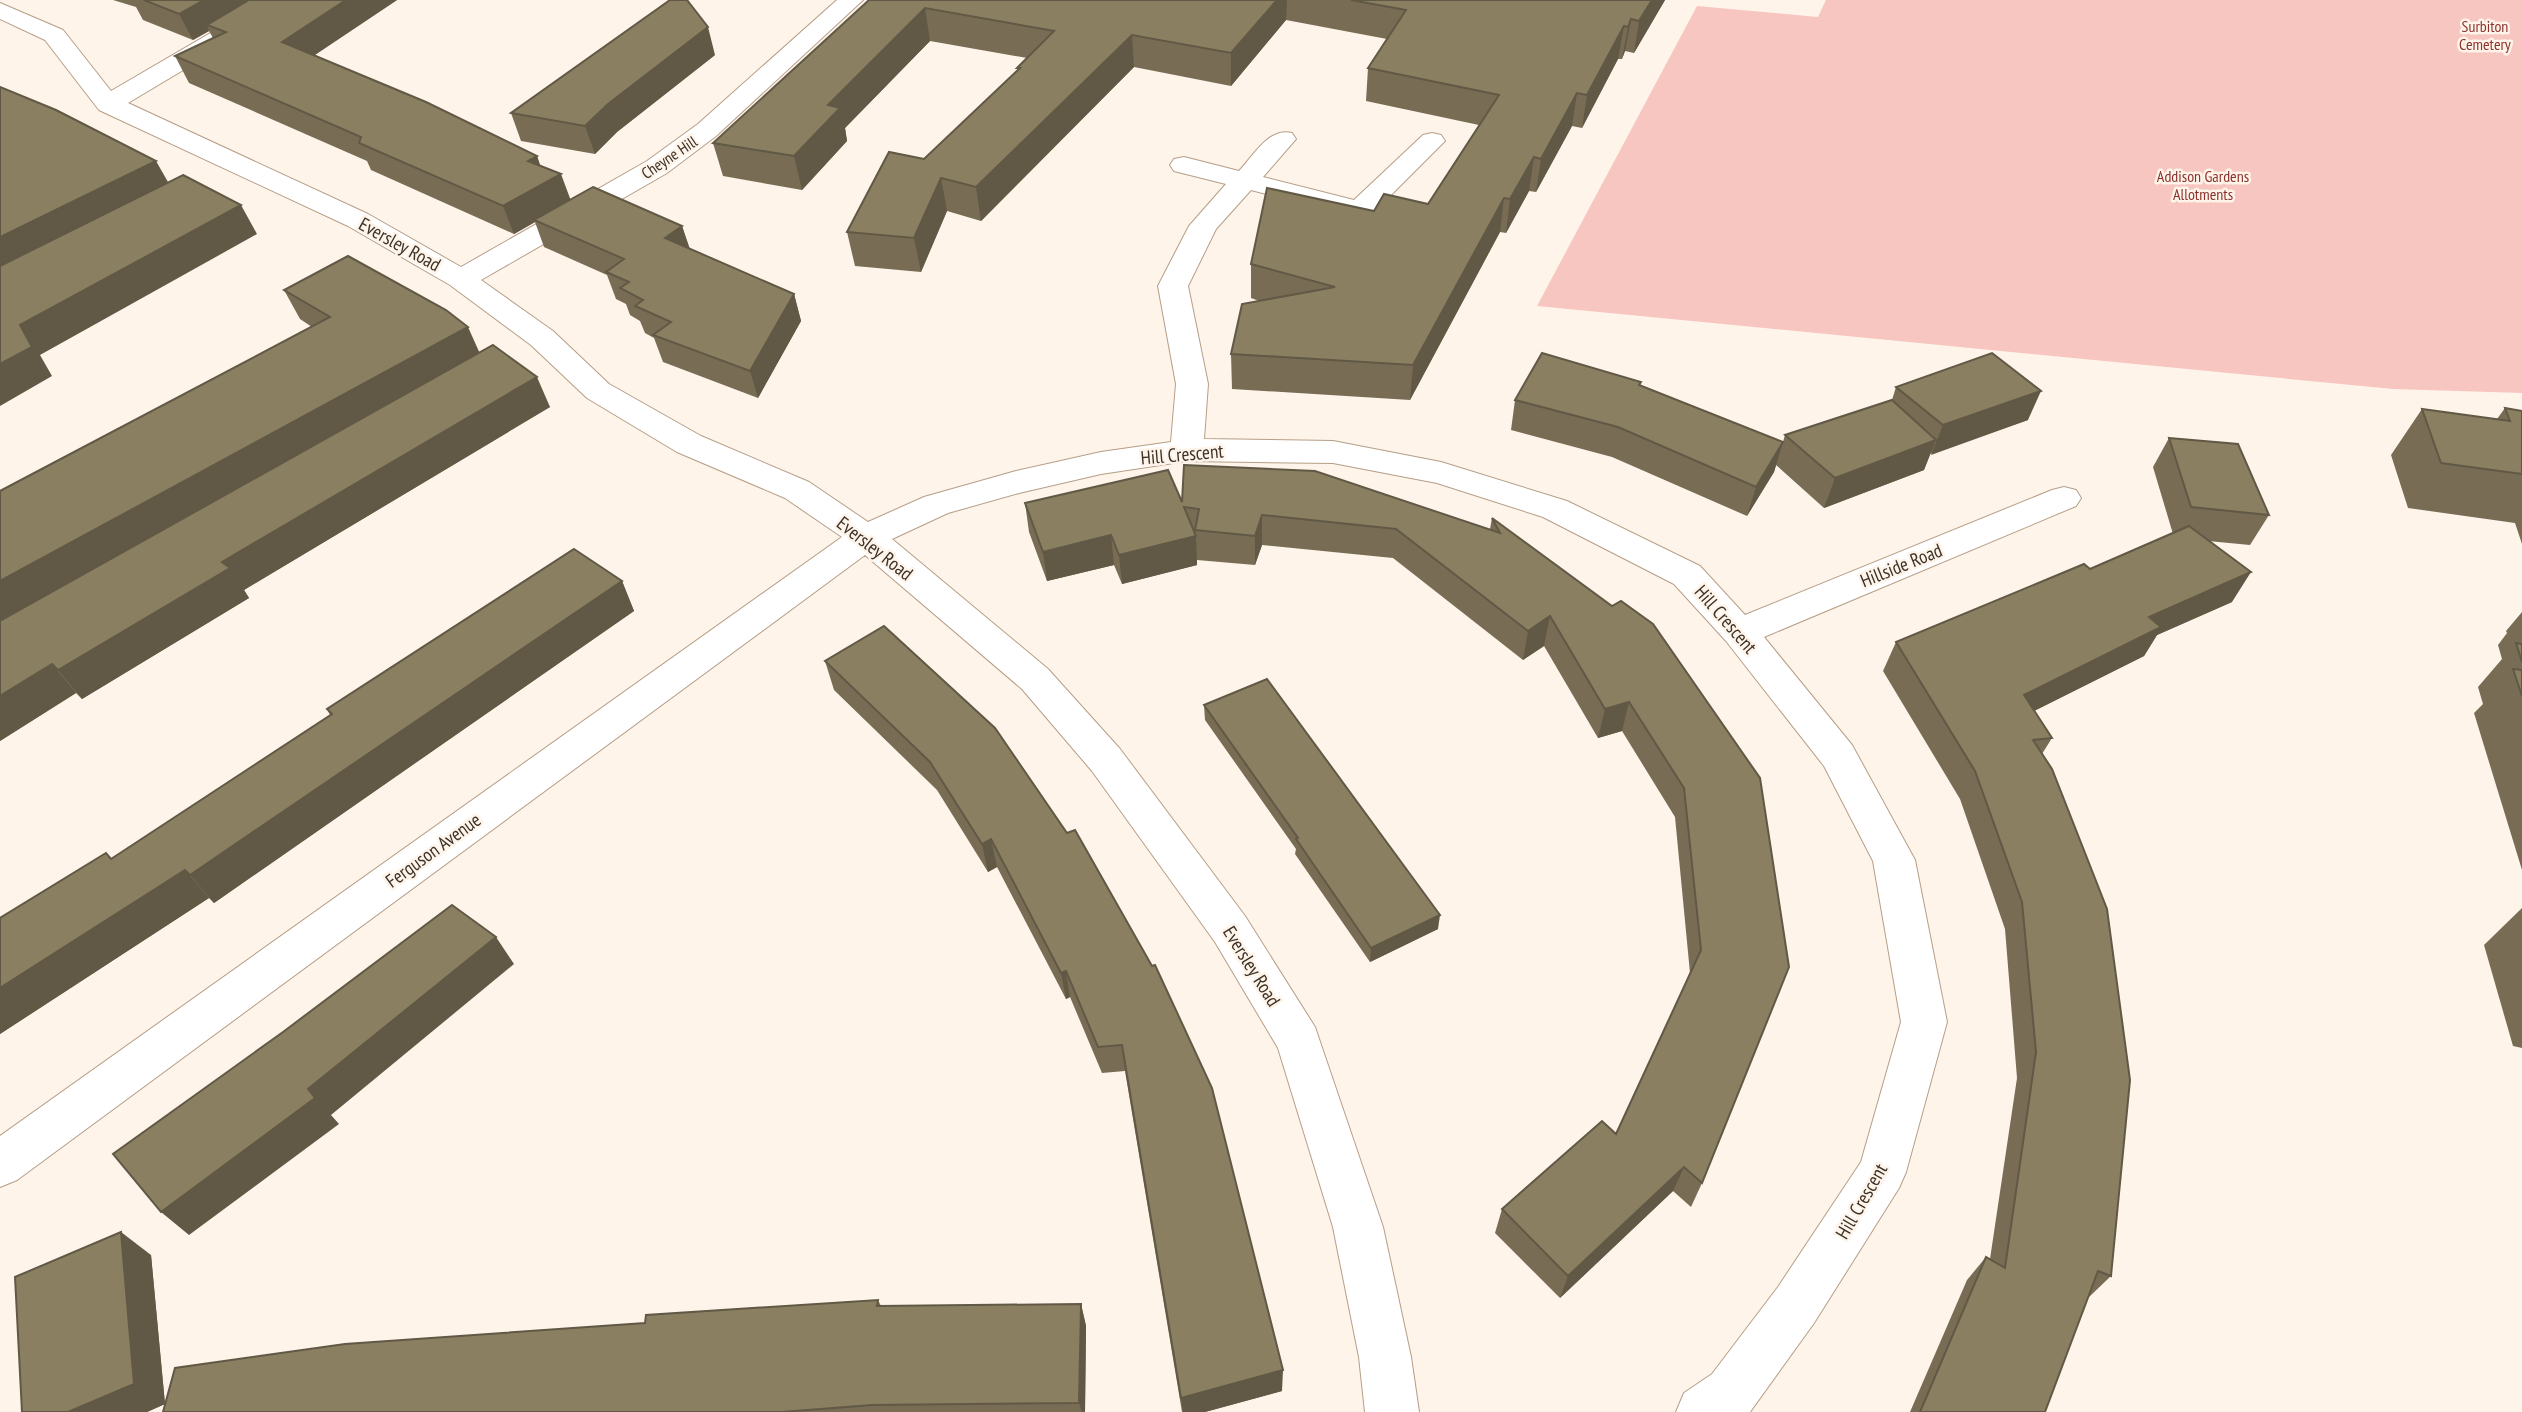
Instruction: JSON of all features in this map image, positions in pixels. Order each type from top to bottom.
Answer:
[{"type":"street","points":[[108,104],[284,0]]},
{"type":"street","name":"Cheyne Hill","points":[[461,279],[657,167],[707,130],[851,0]]},
{"type":"street","name":"Eversley Road","points":[[0,10],[54,35],[108,104],[228,175],[358,220],[461,279],[527,346],[598,391],[689,444],[797,490],[866,537],[1035,678],[1107,760],[1230,929],[1298,1041],[1358,1227],[1385,1357],[1392,1412]]},
{"type":"street","points":[[1187,450],[1192,384],[1173,286],[1203,226],[1283,139]]},
{"type":"street","points":[[1184,165],[1360,210],[1432,141]]},
{"type":"street","name":"Hill Crescent","points":[[866,537],[936,505],[1016,482],[1101,463],[1187,450],[1333,452],[1441,473],[1555,509],[1687,575],[1739,632],[1838,756],[1894,860],[1924,1022],[1882,1172],[1796,1305],[1731,1393],[1703,1412]]},
{"type":"street","name":"Hillside Road","points":[[1739,632],[2064,498]]},
{"type":"street","name":"Ferguson Avenue","points":[[0,1164],[866,537]]},
{"type":"green space","name":"Addison Gardens Allotments","points":[[1826,0],[2522,0],[2522,393],[2393,389],[1537,306],[1697,6],[1818,17]]},
{"type":"building","points":[[144,0],[204,0],[179,14]]},
{"type":"building","points":[[249,0],[346,0],[282,42],[426,102],[537,156],[528,161],[561,174],[503,206],[359,143],[361,137],[175,56],[226,32],[207,25]]},
{"type":"building","points":[[670,0],[687,0],[708,27],[608,104],[585,126],[511,113]]},
{"type":"building","points":[[869,0],[1277,0],[1231,53],[1132,35],[976,187],[941,178],[914,238],[847,232],[889,152],[924,159],[1020,68],[1017,68],[1054,31],[925,8],[828,105],[840,108],[794,156],[713,143]]},
{"type":"building","points":[[1351,0],[1652,0],[1639,21],[1631,19],[1628,27],[1624,26],[1587,95],[1577,93],[1541,159],[1534,157],[1510,199],[1504,198],[1413,365],[1231,354],[1242,304],[1335,287],[1251,264],[1267,188],[1374,211],[1384,194],[1428,204],[1499,95],[1368,68],[1406,10]]},
{"type":"building","points":[[0,87],[56,110],[156,161],[0,237]]},
{"type":"building","points":[[183,175],[241,205],[20,325],[32,347],[0,364],[0,266]]},
{"type":"building","points":[[593,187],[682,226],[665,238],[794,294],[750,371],[653,335],[671,322],[635,306],[643,300],[620,288],[629,282],[606,272],[624,259],[534,220]]},
{"type":"building","points":[[348,256],[446,310],[468,327],[0,581],[0,491],[330,317],[284,290]]},
{"type":"building","points":[[493,345],[537,377],[222,562],[230,568],[58,670],[52,664],[0,696],[0,621]]},
{"type":"building","points":[[1542,353],[1641,382],[1639,385],[1783,442],[1756,487],[1618,427],[1515,400]]},
{"type":"building","points":[[1992,353],[2041,391],[1943,425],[1896,387]]},
{"type":"building","points":[[1892,400],[1936,440],[1835,478],[1785,435]]},
{"type":"building","points":[[2505,408],[2522,411],[2522,474],[2441,463],[2422,409],[2510,421]]},
{"type":"building","points":[[2169,438],[2238,444],[2269,515],[2191,507]]},
{"type":"building","points":[[1184,465],[1315,471],[1500,533],[1492,518],[1612,606],[1621,601],[1653,624],[1760,778],[1789,967],[1702,1183],[1684,1167],[1568,1276],[1502,1209],[1602,1121],[1616,1134],[1701,950],[1684,788],[1629,702],[1605,709],[1550,616],[1528,631],[1396,529],[1262,515],[1255,536],[1195,530],[1199,509],[1184,507],[1196,536],[1119,555],[1111,535],[1043,552],[1025,503],[1168,470],[1182,502]]},
{"type":"building","points":[[2189,526],[2251,572],[2149,617],[2161,627],[2024,695],[2052,738],[2033,740],[2052,769],[2107,909],[2130,1080],[2111,1276],[2098,1271],[2045,1412],[1920,1412],[1986,1257],[2005,1268],[2036,1052],[2022,902],[1975,771],[1896,642],[2084,564],[2090,569]]},
{"type":"building","points":[[574,549],[622,581],[190,875],[185,870],[0,988],[0,918],[106,853],[111,859],[332,714],[327,709]]},
{"type":"building","points":[[884,626],[995,728],[1067,833],[1075,830],[1152,966],[1155,965],[1212,1088],[1283,1370],[1181,1398],[1122,1045],[1098,1047],[1066,971],[1061,973],[991,839],[982,844],[930,762],[825,661]]},
{"type":"building","points":[[2516,643],[2522,644],[2522,662]]},
{"type":"building","points":[[2513,669],[2522,670],[2522,696]]},
{"type":"building","points":[[1267,679],[1440,915],[1371,948],[1296,839],[1298,838],[1204,705]]},
{"type":"building","points":[[452,905],[496,937],[308,1089],[315,1098],[161,1212],[113,1154],[283,1032]]},
{"type":"building","points":[[121,1232],[134,1384],[68,1412],[22,1412],[15,1277]]},
{"type":"building","points":[[878,1300],[877,1306],[1081,1304],[1079,1403],[872,1405],[782,1412],[163,1412],[175,1368],[345,1344],[645,1323],[646,1315]]},
{"type":"park label","name":"Surbiton Cemetery","points":[[2485,35]]}]
